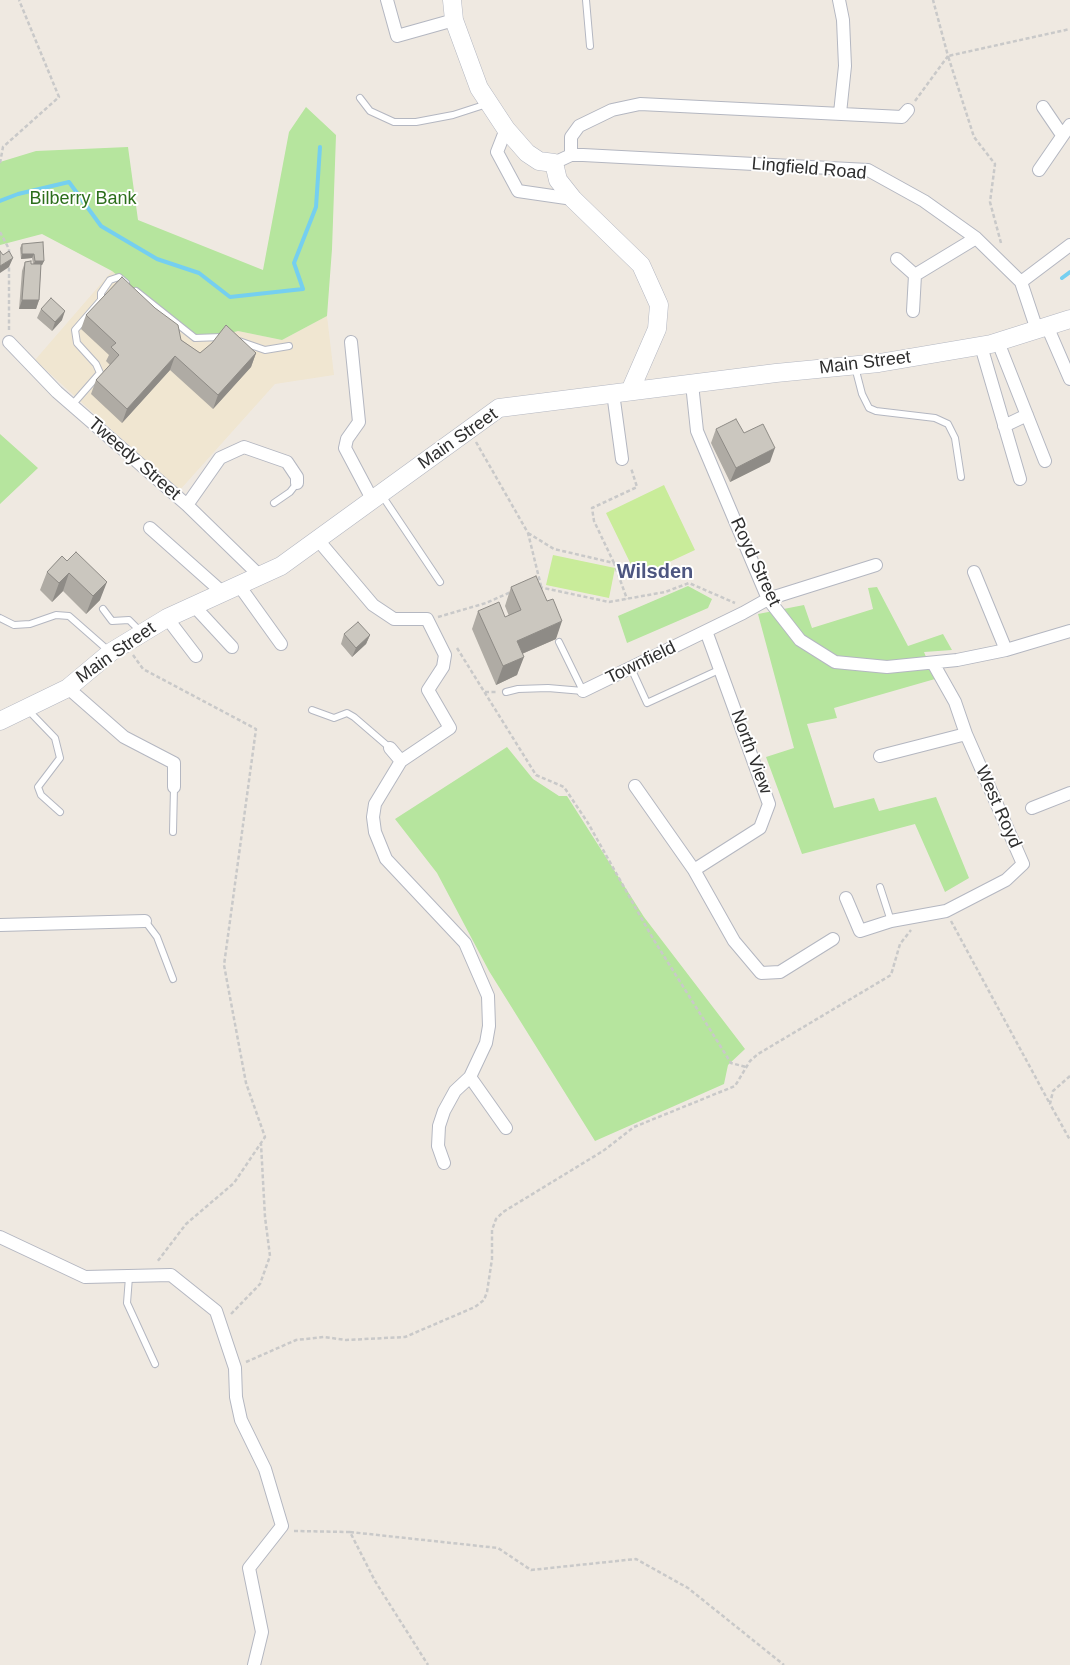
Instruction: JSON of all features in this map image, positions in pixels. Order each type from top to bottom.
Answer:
[{"type":"street","points":[[452,0],[454,20],[479,88],[506,129],[527,153],[539,161],[554,163],[558,180],[573,199],[641,265],[659,305],[657,329],[622,392],[622,458]]},
{"type":"street","points":[[840,0],[845,66],[840,113]]},
{"type":"street","points":[[392,3],[397,36],[454,20]]},
{"type":"street","points":[[571,156],[570,137],[579,126],[612,110],[640,104],[902,117],[908,110]]},
{"type":"street","points":[[1042,107],[1062,135]]},
{"type":"street","points":[[1040,170],[1070,124]]},
{"type":"street","points":[[506,129],[497,152],[518,190],[573,199]]},
{"type":"street","name":"Lingfield Road","points":[[554,163],[571,156],[868,170],[924,202],[976,238],[1021,282],[1042,328],[1070,379]]},
{"type":"street","points":[[914,275],[976,238]]},
{"type":"street","points":[[1021,282],[1070,245]]},
{"type":"street","points":[[897,259],[914,275],[913,310]]},
{"type":"street","name":"Main Street","points":[[2,716],[27,709],[68,688],[118,648],[167,618],[281,566],[499,408],[854,365],[990,344],[1070,319]]},
{"type":"street","name":"Tweedy Street","points":[[9,342],[72,405],[187,505],[259,575]]},
{"type":"street","points":[[351,342],[359,422],[347,439],[345,448],[376,496]]},
{"type":"street","points":[[990,344],[1027,415],[1046,461]]},
{"type":"street","points":[[990,344],[1004,426],[1020,480]]},
{"type":"street","name":"Royd Street","points":[[692,384],[697,431],[768,599],[800,640],[835,662],[887,667],[933,663],[1006,650],[1070,631]]},
{"type":"street","points":[[1004,426],[1027,415]]},
{"type":"street","points":[[187,505],[220,458],[244,447],[287,462],[297,477],[297,483]]},
{"type":"street","points":[[150,528],[222,592]]},
{"type":"street","points":[[318,540],[374,605],[394,619],[432,618],[445,655],[443,667],[428,690],[450,728],[401,760],[374,804],[375,832],[386,859],[465,943],[488,996],[489,1026],[486,1043],[470,1077],[454,1092],[438,1126],[438,1146],[444,1164]]},
{"type":"street","name":"Townfield","points":[[583,691],[743,614],[768,599],[876,564]]},
{"type":"street","points":[[974,572],[1006,650]]},
{"type":"street","points":[[238,584],[281,644]]},
{"type":"street","points":[[194,607],[232,647]]},
{"type":"street","points":[[167,618],[196,656]]},
{"type":"street","name":"North View","points":[[694,870],[760,828],[769,804],[706,631]]},
{"type":"street","name":"West Royd","points":[[846,898],[860,931],[891,921],[946,911],[1006,880],[1023,864],[966,734],[955,702],[933,663]]},
{"type":"street","points":[[68,688],[124,737],[174,763],[174,787]]},
{"type":"street","points":[[880,756],[966,734]]},
{"type":"street","points":[[390,748],[401,760]]},
{"type":"street","points":[[634,786],[694,870],[734,942],[761,972],[780,972],[833,939]]},
{"type":"street","points":[[1032,808],[1070,794]]},
{"type":"street","points":[[0,925],[145,921]]},
{"type":"street","points":[[470,1077],[506,1128]]},
{"type":"street","points":[[0,1237],[85,1277],[171,1275],[216,1311],[235,1368],[236,1398],[241,1420],[265,1469],[282,1526],[249,1568],[262,1632],[254,1665]]},
{"type":"lane","points":[[586,0],[590,46]]},
{"type":"lane","points":[[360,98],[370,111],[394,122],[416,122],[453,115],[490,104]]},
{"type":"lane","points":[[72,405],[100,373],[96,364],[77,343],[75,330],[101,300],[101,293],[110,280],[118,277],[195,338],[230,338],[265,350],[289,346]]},
{"type":"lane","points":[[854,365],[862,394],[869,408],[876,412],[936,418],[948,424],[955,438],[961,477]]},
{"type":"lane","points":[[274,503],[290,492],[297,483]]},
{"type":"lane","points":[[376,496],[440,582]]},
{"type":"lane","points":[[103,609],[112,621],[129,620],[142,633]]},
{"type":"lane","points":[[0,618],[14,625],[30,624],[56,616],[69,616],[118,648]]},
{"type":"lane","points":[[559,642],[583,691]]},
{"type":"lane","points":[[630,668],[647,703],[721,670]]},
{"type":"lane","points":[[506,692],[518,689],[548,688],[583,691]]},
{"type":"lane","points":[[27,709],[55,738],[60,758],[38,787],[41,795],[60,812]]},
{"type":"lane","points":[[312,710],[334,718],[347,713],[390,748]]},
{"type":"lane","points":[[173,832],[174,787]]},
{"type":"lane","points":[[880,887],[891,921]]},
{"type":"lane","points":[[145,921],[157,937],[173,979]]},
{"type":"lane","points":[[129,1277],[127,1303],[155,1364]]},
{"type":"path","points":[[0,163],[3,147],[59,97],[19,0]]},
{"type":"path","points":[[933,0],[948,56],[974,137],[996,164],[990,202],[1001,244]]},
{"type":"path","points":[[908,110],[948,56],[1070,29]]},
{"type":"path","points":[[0,232],[10,250],[9,342]]},
{"type":"path","points":[[468,429],[528,534],[542,587],[542,596]]},
{"type":"path","points":[[622,458],[628,459],[637,487],[592,508],[594,521],[614,563],[627,599]]},
{"type":"path","points":[[528,534],[554,549],[614,563]]},
{"type":"path","points":[[532,588],[542,587],[609,602],[665,592],[689,583],[736,603],[743,614]]},
{"type":"path","points":[[432,618],[486,603],[514,591]]},
{"type":"path","points":[[432,618],[442,625]]},
{"type":"path","points":[[452,640],[536,775],[564,787],[588,823],[652,937],[731,1063],[746,1067]]},
{"type":"path","points":[[118,648],[143,669],[256,729],[224,965],[246,1083],[265,1137],[234,1183],[186,1224],[147,1275]]},
{"type":"path","points":[[484,692],[506,692]]},
{"type":"path","points":[[946,911],[1070,1140]]},
{"type":"path","points":[[235,1368],[265,1352],[296,1340],[324,1337],[346,1340],[405,1337],[475,1307],[484,1300],[487,1292],[492,1259],[492,1230],[496,1219],[503,1212],[603,1151],[634,1127],[735,1086],[746,1067],[758,1054],[891,975],[900,944],[924,916]]},
{"type":"path","points":[[1050,1104],[1053,1091],[1070,1076]]},
{"type":"path","points":[[221,1325],[260,1284],[270,1256],[265,1217],[261,1143]]},
{"type":"path","points":[[282,1526],[298,1532],[350,1532],[498,1548],[531,1570],[636,1559],[688,1588],[784,1665]]},
{"type":"path","points":[[350,1532],[375,1581],[428,1665]]},
{"type":"shaded area","points":[[112,271],[195,339],[213,338],[238,331],[282,340],[327,316],[334,375],[275,384],[179,491],[35,360]]},
{"type":"green space","name":"Bilberry Bank","points":[[306,107],[336,135],[332,249],[327,316],[282,340],[238,331],[213,338],[195,339],[112,271],[42,234],[0,245],[0,162],[36,151],[128,147],[138,220],[263,270],[289,132]]},
{"type":"green space","points":[[0,434],[38,468],[0,504]]},
{"type":"green space","points":[[664,485],[695,550],[637,577],[606,513]]},
{"type":"green space","points":[[553,555],[615,568],[609,598],[546,585]]},
{"type":"green space","points":[[688,586],[712,599],[708,608],[627,643],[618,616]]},
{"type":"green space","points":[[877,587],[908,646],[943,634],[952,650],[924,652],[935,679],[834,708],[837,718],[807,724],[834,808],[874,798],[879,811],[936,797],[969,878],[945,892],[915,824],[802,854],[766,757],[794,748],[758,614],[804,605],[812,628],[873,609],[868,588]]},
{"type":"green space","points":[[507,747],[533,779],[559,796],[567,796],[644,917],[745,1049],[728,1065],[724,1084],[595,1141],[489,971],[437,873],[395,819]]},
{"type":"building","points":[[43,242],[44,261],[35,261],[34,254],[22,254],[22,244]]},
{"type":"building","points":[[0,251],[3,255],[9,251],[13,258],[0,266]]},
{"type":"building","points":[[31,261],[31,264],[41,264],[39,300],[22,300],[25,262]]},
{"type":"building","points":[[122,277],[155,308],[178,325],[181,340],[200,353],[212,343],[226,325],[256,353],[218,395],[175,356],[127,409],[96,380],[119,355],[111,347],[116,343],[86,315]]},
{"type":"building","points":[[51,298],[65,311],[55,322],[41,309]]},
{"type":"building","points":[[736,419],[744,433],[763,424],[775,448],[736,468],[716,429]]},
{"type":"building","points":[[76,552],[107,582],[93,596],[69,573],[59,583],[47,572],[62,556],[67,561]]},
{"type":"building","points":[[536,576],[547,601],[553,599],[562,621],[517,641],[524,657],[503,666],[478,611],[499,602],[505,617],[521,610],[511,587]]},
{"type":"building","points":[[358,622],[370,635],[356,648],[344,634]]},
{"type":"waterway","points":[[0,201],[18,194],[69,182],[101,226],[157,259],[199,273],[230,297],[303,289],[294,263],[316,207],[320,147]]},
{"type":"waterway","points":[[1062,278],[1070,272]]},
{"type":"district","name":"Wilsden","points":[[655,572]]}]
